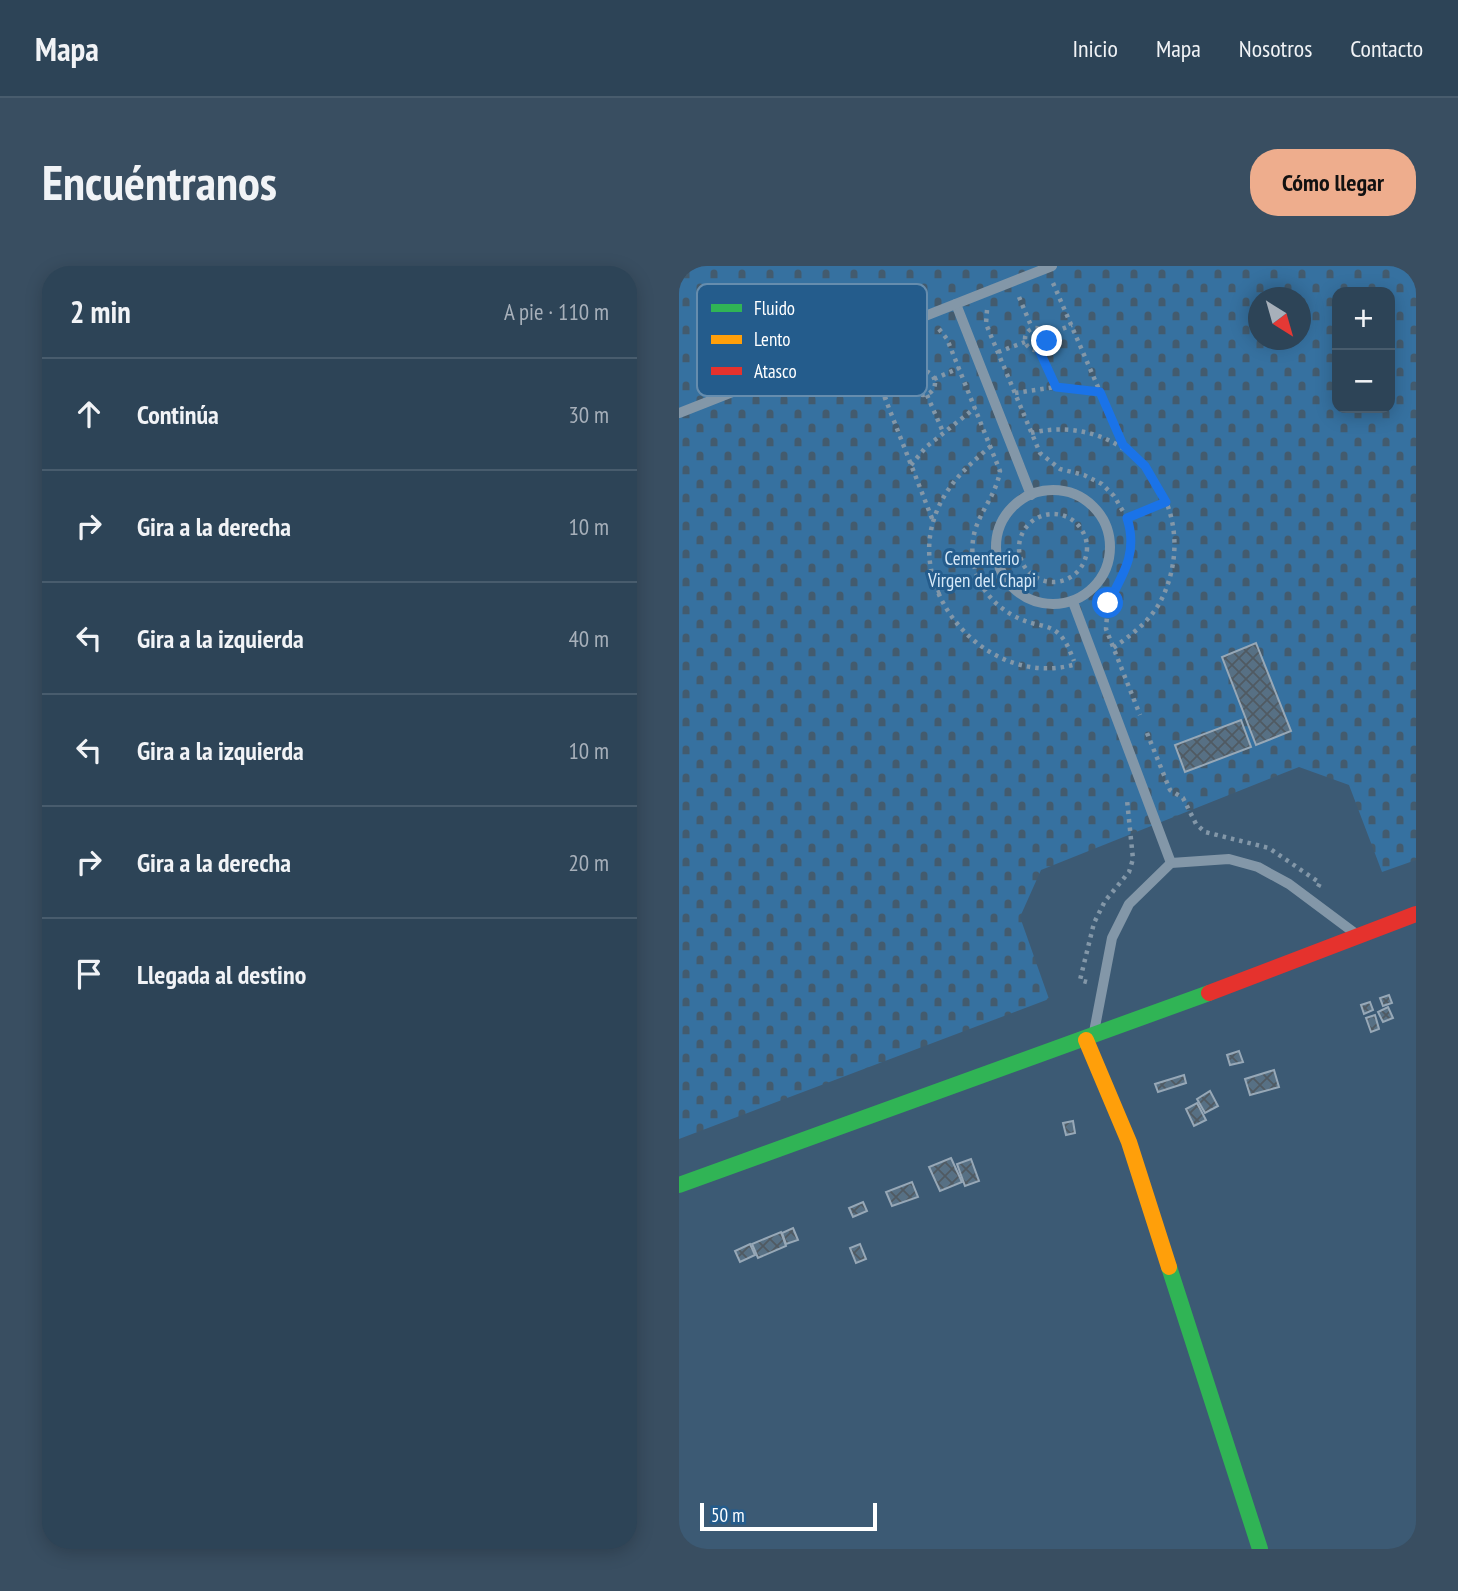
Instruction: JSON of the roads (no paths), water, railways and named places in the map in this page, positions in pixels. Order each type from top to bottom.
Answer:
[{"type":"street","points":[[679,1185],[1089,1038],[1416,914]]},
{"type":"street","points":[[1089,1038],[1129,1142],[1260,1549]]},
{"type":"lane","points":[[927,315],[1052,266]]},
{"type":"lane","points":[[956,304],[1031,495]]},
{"type":"lane","points":[[679,413],[722,396]]},
{"type":"lane","points":[[1044,490],[1066,491],[1085,499],[1100,514],[1109,533],[1111,554],[1104,574],[1091,591],[1073,602],[1052,605],[1031,601],[1013,589],[1001,572],[996,551],[998,530],[1008,512],[1031,495],[1044,490]]},
{"type":"lane","points":[[1073,602],[1171,863]]},
{"type":"lane","points":[[1089,1038],[1112,938],[1129,904],[1171,863],[1229,859],[1258,867],[1289,884],[1359,936]]},
{"type":"park label","name":"Cementerio Virgen del Chapi","points":[[982,569]]}]
